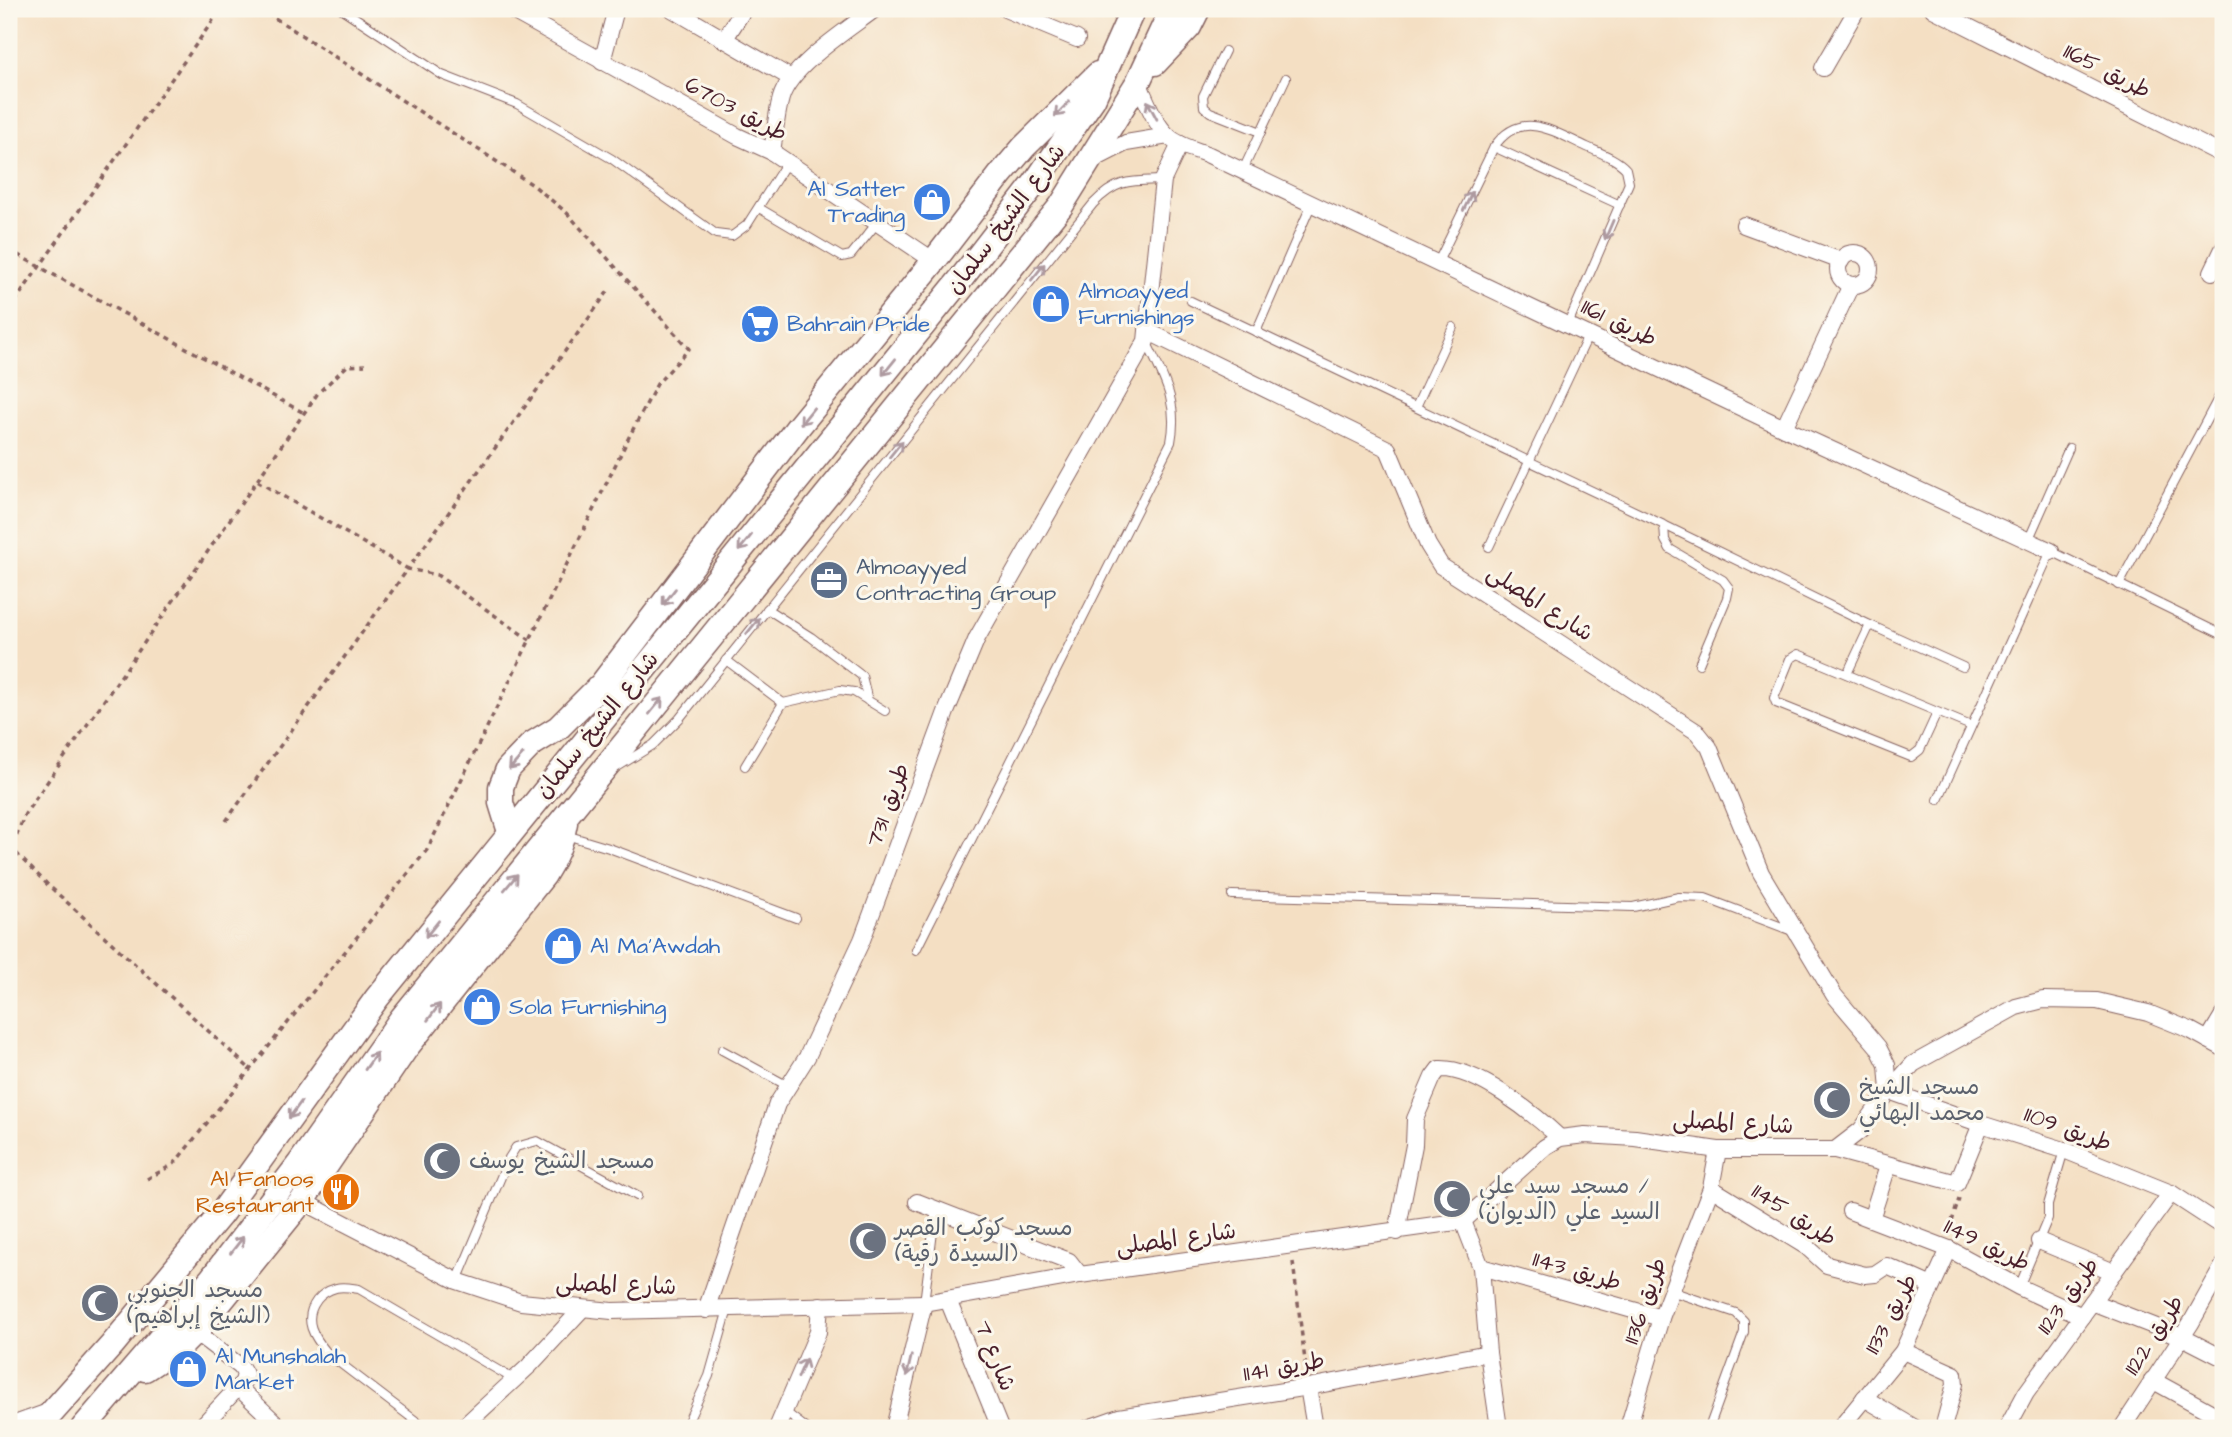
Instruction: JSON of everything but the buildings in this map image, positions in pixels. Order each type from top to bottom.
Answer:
[{"type":"main road","name":"شارع الشيخ سلمان","points":[[83,1428],[212,1278],[300,1163],[402,1018],[564,825],[601,774],[1053,216],[1091,161],[1138,82],[1172,9]]},
{"type":"main road","points":[[1138,82],[1189,27],[1198,9]]},
{"type":"main road","name":"شارع الشيخ سلمان","points":[[38,1428],[221,1214],[377,998],[960,280],[1063,145],[1093,99],[1132,11]]},
{"type":"main road","points":[[510,832],[501,803],[501,787],[508,769],[533,744],[558,728],[602,684],[798,428],[1024,147],[1111,61]]},
{"type":"main road","points":[[126,1380],[167,1356],[195,1332],[303,1201],[406,1048],[544,875],[555,857],[564,825]]},
{"type":"street","name":"طريق 6703","points":[[509,9],[737,136],[772,152],[934,261]]},
{"type":"street","points":[[601,62],[616,9]]},
{"type":"street","points":[[672,9],[791,78]]},
{"type":"street","points":[[724,40],[744,9]]},
{"type":"street","points":[[772,152],[781,97],[791,78],[875,9]]},
{"type":"street","points":[[1005,9],[1077,39]]},
{"type":"street","points":[[1823,68],[1857,9]]},
{"type":"street","name":"طريق 1165","points":[[1933,9],[2223,155]]},
{"type":"street","points":[[1138,82],[1152,112],[1174,140]]},
{"type":"street","points":[[1091,161],[1126,143],[1174,140]]},
{"type":"street","points":[[1146,336],[1163,180],[1174,140]]},
{"type":"street","name":"طريق 1161","points":[[1174,140],[1243,170],[1784,428],[2051,551]]},
{"type":"street","points":[[1744,225],[1841,261]]},
{"type":"street","points":[[2213,272],[2223,249]]},
{"type":"street","points":[[1848,254],[1858,254],[1867,259],[1871,268],[1868,278],[1861,284],[1851,285],[1842,280],[1838,271],[1841,261],[1848,254]]},
{"type":"street","points":[[1784,428],[1851,285]]},
{"type":"street","name":"شارع المصلى","points":[[1146,336],[1388,449],[1428,545],[1441,566],[1697,732],[1709,747],[1761,873],[1834,995],[1878,1047],[1886,1065],[1889,1091]]},
{"type":"street","name":"طريق 731","points":[[706,1310],[777,1104],[807,1057],[862,940],[946,712],[977,638],[1146,336]]},
{"type":"street","points":[[1835,1150],[1861,1130],[1889,1091],[1913,1064],[2016,1007],[2043,1000],[2096,1001],[2148,1013],[2223,1048]]},
{"type":"street","points":[[2208,1040],[2223,1015]]},
{"type":"street","points":[[1397,1232],[1414,1145],[1415,1119],[1439,1069],[1451,1068],[1492,1086],[1535,1115],[1560,1138],[1545,1147],[1463,1221],[1481,1267],[1488,1353],[1499,1428]]},
{"type":"street","name":"طريق 1109","points":[[1889,1091],[2064,1150],[2171,1193],[2223,1227]]},
{"type":"street","name":"طريق 1149","points":[[1835,1150],[1957,1184],[1981,1124]]},
{"type":"street","name":"شارع المصلى","points":[[1560,1138],[1586,1135],[1623,1137],[1718,1150],[1835,1150]]},
{"type":"street","name":"طريق 1136","points":[[1628,1428],[1661,1318],[1710,1188],[1718,1150]]},
{"type":"street","points":[[1871,1219],[1888,1166]]},
{"type":"street","name":"طريق 1145","points":[[1710,1188],[1807,1247],[1827,1265],[1864,1275],[1875,1273],[1887,1266],[1932,1286]]},
{"type":"street","name":"طريق 1123","points":[[2007,1428],[2026,1394],[2171,1193]]},
{"type":"street","name":"شارع المصلى","points":[[303,1201],[457,1281],[521,1302],[612,1311],[924,1303],[1080,1275],[1463,1221]]},
{"type":"street","points":[[917,1202],[1069,1261],[1080,1275]]},
{"type":"street","name":"طريق 1149","points":[[1850,1211],[1946,1248],[2019,1287],[2082,1315]]},
{"type":"street","points":[[2039,1241],[2114,1272]]},
{"type":"street","name":"طريق 1133","points":[[1840,1428],[1903,1351],[1946,1248]]},
{"type":"street","name":"طريق 1122","points":[[2130,1426],[2152,1380],[2218,1287],[2223,1266]]},
{"type":"street","name":"طريق 1143","points":[[1481,1267],[1661,1318]]},
{"type":"street","name":"شارع 7","points":[[948,1300],[1000,1428]]},
{"type":"street","points":[[2092,1302],[2182,1337],[2223,1359]]},
{"type":"street","points":[[894,1428],[924,1303]]},
{"type":"street","points":[[777,1428],[818,1332],[820,1305]]},
{"type":"street","points":[[466,1423],[515,1380],[582,1309]]},
{"type":"street","points":[[195,1332],[243,1370],[245,1378],[200,1428]]},
{"type":"street","points":[[1903,1351],[1954,1374],[1956,1378],[1943,1428]]},
{"type":"street","name":"طريق 1141","points":[[1088,1428],[1119,1417],[1308,1387],[1488,1353]]},
{"type":"street","points":[[2152,1380],[2223,1419]]},
{"type":"street","points":[[238,1387],[281,1428]]},
{"type":"street","points":[[1308,1387],[1315,1428]]},
{"type":"street","points":[[1864,1398],[1915,1428]]},
{"type":"street","points":[[9,1426],[57,1409]]},
{"type":"lane","points":[[342,9],[442,75],[517,104],[612,159],[716,234],[732,236],[747,225],[787,162]]},
{"type":"lane","points":[[1225,51],[1203,96],[1204,107],[1210,112],[1261,132]]},
{"type":"lane","points":[[1243,170],[1286,78]]},
{"type":"lane","points":[[1438,262],[1500,139],[1516,128],[1535,125],[1545,127],[1614,160],[1626,169],[1629,183],[1569,324]]},
{"type":"lane","points":[[1494,147],[1620,205]]},
{"type":"lane","points":[[601,774],[621,766],[653,745],[679,719],[1093,204],[1113,186],[1121,183],[1163,180]]},
{"type":"lane","points":[[1256,332],[1312,203]]},
{"type":"lane","points":[[759,208],[842,257],[851,255],[877,223]]},
{"type":"lane","points":[[1191,301],[1963,667]]},
{"type":"lane","points":[[1416,407],[1453,327]]},
{"type":"lane","points":[[1489,547],[1589,334]]},
{"type":"lane","points":[[916,950],[1171,442],[1175,421],[1173,402],[1146,336]]},
{"type":"lane","points":[[2119,585],[2223,389]]},
{"type":"lane","points":[[2028,541],[2069,448]]},
{"type":"lane","points":[[1664,525],[1665,540],[1670,549],[1723,580],[1729,589],[1699,664]]},
{"type":"lane","points":[[1938,800],[2051,551],[2223,635]]},
{"type":"lane","points":[[767,609],[811,637],[862,676],[868,701]]},
{"type":"lane","points":[[1847,674],[1870,625]]},
{"type":"lane","points":[[1937,713],[1920,750],[1911,757],[1776,704],[1774,698],[1790,659],[1798,654],[1971,726]]},
{"type":"lane","points":[[726,660],[783,703]]},
{"type":"lane","points":[[745,766],[783,703],[840,690],[854,692],[885,711]]},
{"type":"lane","points":[[564,825],[609,848],[796,918]]},
{"type":"lane","points":[[1232,895],[1633,907],[1679,897],[1705,898],[1797,933]]},
{"type":"lane","points":[[722,1050],[788,1086]]},
{"type":"lane","points":[[457,1281],[516,1147],[537,1141],[637,1196]]},
{"type":"lane","points":[[2019,1287],[2048,1218],[2048,1205],[2064,1150]]},
{"type":"lane","points":[[924,1303],[936,1208]]},
{"type":"lane","points":[[425,1428],[328,1354],[316,1339],[309,1323],[311,1308],[320,1296],[337,1288],[359,1289],[515,1380]]},
{"type":"lane","points":[[1671,1291],[1736,1313],[1744,1321],[1744,1332],[1709,1428]]},
{"type":"lane","points":[[685,1428],[709,1376],[728,1309]]},
{"type":"lane","points":[[784,1411],[806,1428]]},
{"type":"lane","points":[[466,1423],[491,1428]]},
{"type":"path","points":[[9,310],[221,9]]},
{"type":"path","points":[[147,1179],[174,1164],[428,850],[657,384],[689,349],[567,213],[533,185],[261,9]]},
{"type":"path","points":[[9,250],[304,413]]},
{"type":"path","points":[[226,821],[609,290]]},
{"type":"path","points":[[9,854],[25,814],[304,413],[318,394],[348,366],[365,365]]},
{"type":"path","points":[[257,481],[408,569],[437,575],[530,639]]},
{"type":"path","points":[[10,847],[250,1069]]},
{"type":"path","points":[[1946,1248],[1960,1200],[1956,1193],[1957,1184]]},
{"type":"path","points":[[1292,1246],[1308,1387]]},
{"type":"place","name":"Al Satter Trading","points":[[932,202]]},
{"type":"place","name":"Almoayyed Furnishings","points":[[1051,304]]},
{"type":"place","name":"Bahrain Pride","points":[[760,324]]},
{"type":"place","name":"Almoayyed Contracting Group","points":[[829,580]]},
{"type":"place","name":"Al Ma'Awdah","points":[[563,946]]},
{"type":"place","name":"Sola Furnishing","points":[[482,1007]]},
{"type":"place","name":"مسجد الشيخ محمد البهائي","points":[[1832,1100]]},
{"type":"place","name":"مسجد الشيخ يوسف","points":[[442,1161]]},
{"type":"place","name":"Al Fanoos Restaurant","points":[[341,1192]]},
{"type":"place","name":"مسجد سيد علي / السيد علي (الديوان)","points":[[1452,1199]]},
{"type":"place","name":"مسجد كوكب القصر (السيدة رقية)","points":[[868,1241]]},
{"type":"place","name":"مسجد الجنوبي (الشيخ إبراهيم)","points":[[100,1303]]},
{"type":"place","name":"Al Munshalah Market","points":[[188,1369]]}]
